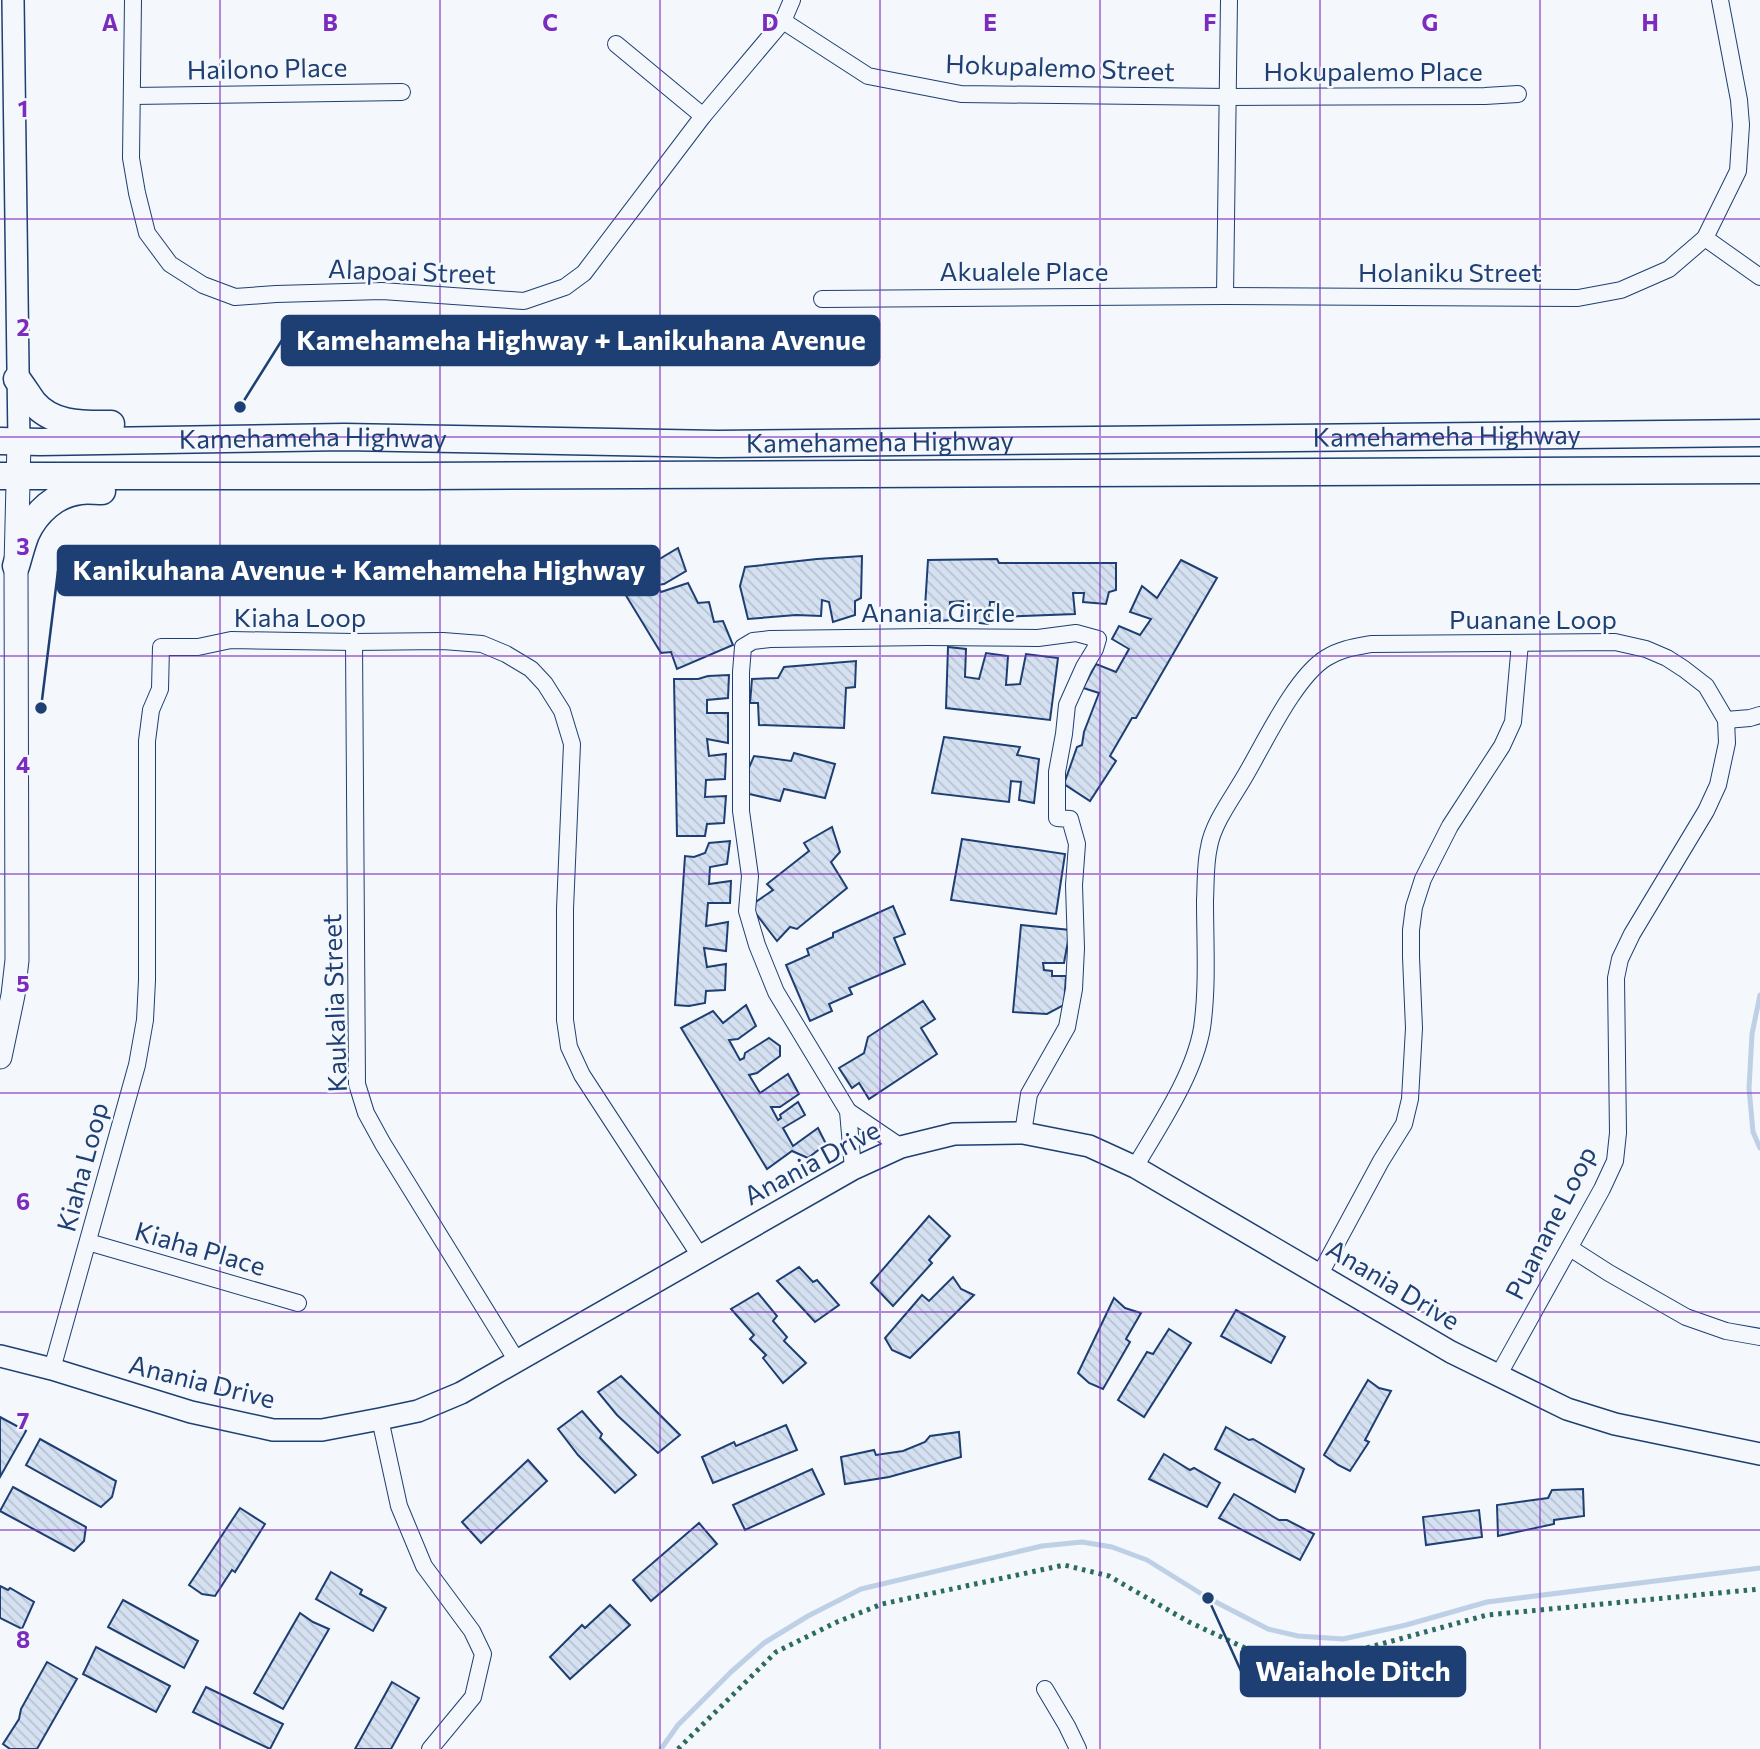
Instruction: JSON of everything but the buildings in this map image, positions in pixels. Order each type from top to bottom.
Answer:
[{"type":"main road","points":[[17,379],[39,408],[62,421],[344,437]]},
{"type":"main road","name":"Kamehameha Highway","points":[[9,442],[344,437],[718,444],[1760,433]]},
{"type":"main road","points":[[0,1057],[13,995],[17,960],[16,566],[9,442]]},
{"type":"main road","name":"Kamehameha Highway","points":[[9,476],[1760,470]]},
{"type":"main road","points":[[16,566],[26,534],[36,517],[62,496],[80,491],[217,492],[421,476]]},
{"type":"street","points":[[9,442],[17,379],[13,0]]},
{"type":"street","name":"Alapoai Street","points":[[133,0],[131,158],[147,233],[170,264],[203,285],[235,297],[382,291],[524,301],[565,287],[584,273],[703,116],[783,21],[792,0]]},
{"type":"street","points":[[1225,296],[1229,0]]},
{"type":"street","name":"Holaniku Street","points":[[1225,296],[1578,298],[1621,290],[1669,269],[1705,238],[1738,171],[1741,125],[1739,100],[1720,0]]},
{"type":"street","name":"Hokupalemo Street","points":[[783,21],[867,76],[961,94],[1228,97]]},
{"type":"street","points":[[616,44],[703,116]]},
{"type":"street","name":"Hailono Place","points":[[132,96],[402,92]]},
{"type":"street","name":"Hokupalemo Place","points":[[1228,97],[1518,94]]},
{"type":"street","points":[[1705,238],[1760,277]]},
{"type":"street","name":"Akualele Place","points":[[822,299],[1225,296]]},
{"type":"street","name":"Anania Circle","points":[[901,1147],[848,1111],[776,992],[747,911],[750,876],[741,811],[741,672],[743,647],[753,641],[928,636],[1038,638],[1076,633],[1098,639],[1067,705],[1065,734],[1057,772],[1057,818],[1070,819],[1077,844],[1074,885],[1074,989],[1066,1027],[1029,1094],[1023,1133]]},
{"type":"street","name":"Kiaha Loop","points":[[52,1369],[137,1065],[145,1020],[147,741],[151,710],[160,689],[162,647],[198,647],[231,640],[443,641],[482,644],[531,669],[545,684],[562,711],[572,744],[565,909],[565,1020],[569,1047],[582,1075],[700,1256]]},
{"type":"street","name":"Kaukalia Street","points":[[354,642],[357,1084],[366,1113],[383,1144],[517,1362]]},
{"type":"street","name":"Puanane Loop","points":[[1135,1167],[1178,1093],[1202,1029],[1206,865],[1209,844],[1292,695],[1311,670],[1325,658],[1345,649],[1371,645],[1615,642],[1646,649],[1685,668],[1706,687],[1726,720],[1727,743],[1718,785],[1706,811],[1632,934],[1620,959],[1616,978],[1618,1133],[1615,1161],[1498,1376]]},
{"type":"street","points":[[1320,1274],[1404,1124],[1410,1099],[1414,1028],[1411,957],[1414,907],[1423,878],[1450,825],[1502,746],[1513,722],[1520,643]]},
{"type":"street","points":[[1726,720],[1760,715]]},
{"type":"street","name":"Anania Circle","points":[[848,1111],[853,1169]]},
{"type":"street","name":"Anania Drive","points":[[0,1356],[52,1369],[191,1412],[273,1430],[322,1430],[418,1411],[461,1393],[517,1362],[853,1169],[901,1147],[954,1134],[1023,1133],[1089,1146],[1135,1167],[1451,1352],[1567,1409],[1615,1424],[1760,1454]]},
{"type":"street","name":"Kiaha Place","points":[[88,1242],[298,1303]]},
{"type":"street","points":[[1570,1248],[1686,1317],[1726,1331],[1760,1337]]},
{"type":"street","points":[[380,1419],[399,1506],[424,1566],[472,1631],[482,1654],[473,1697],[430,1749]]},
{"type":"street","points":[[1045,1689],[1078,1749]]},
{"type":"waterway","points":[[1760,995],[1752,1034],[1749,1088],[1753,1132],[1760,1148]]},
{"type":"waterway","points":[[661,1749],[678,1725],[731,1672],[764,1643],[808,1616],[861,1589],[1042,1546],[1082,1542],[1112,1547],[1147,1560],[1208,1598],[1268,1629],[1298,1636],[1343,1639],[1406,1625],[1487,1602],[1760,1568]]},
{"type":"hedge","points":[[678,1749],[776,1652],[837,1622],[882,1604],[1064,1565],[1109,1576],[1189,1622],[1245,1648],[1288,1658],[1330,1658],[1487,1615],[1760,1589]]},
{"type":"place","name":"Kamehameha Highway + Lanikuhana Avenue","points":[[240,407]]},
{"type":"place","name":"Kanikuhana Avenue + Kamehameha Highway","points":[[41,708]]},
{"type":"place","name":"Waiahole Ditch","points":[[1208,1598]]}]
